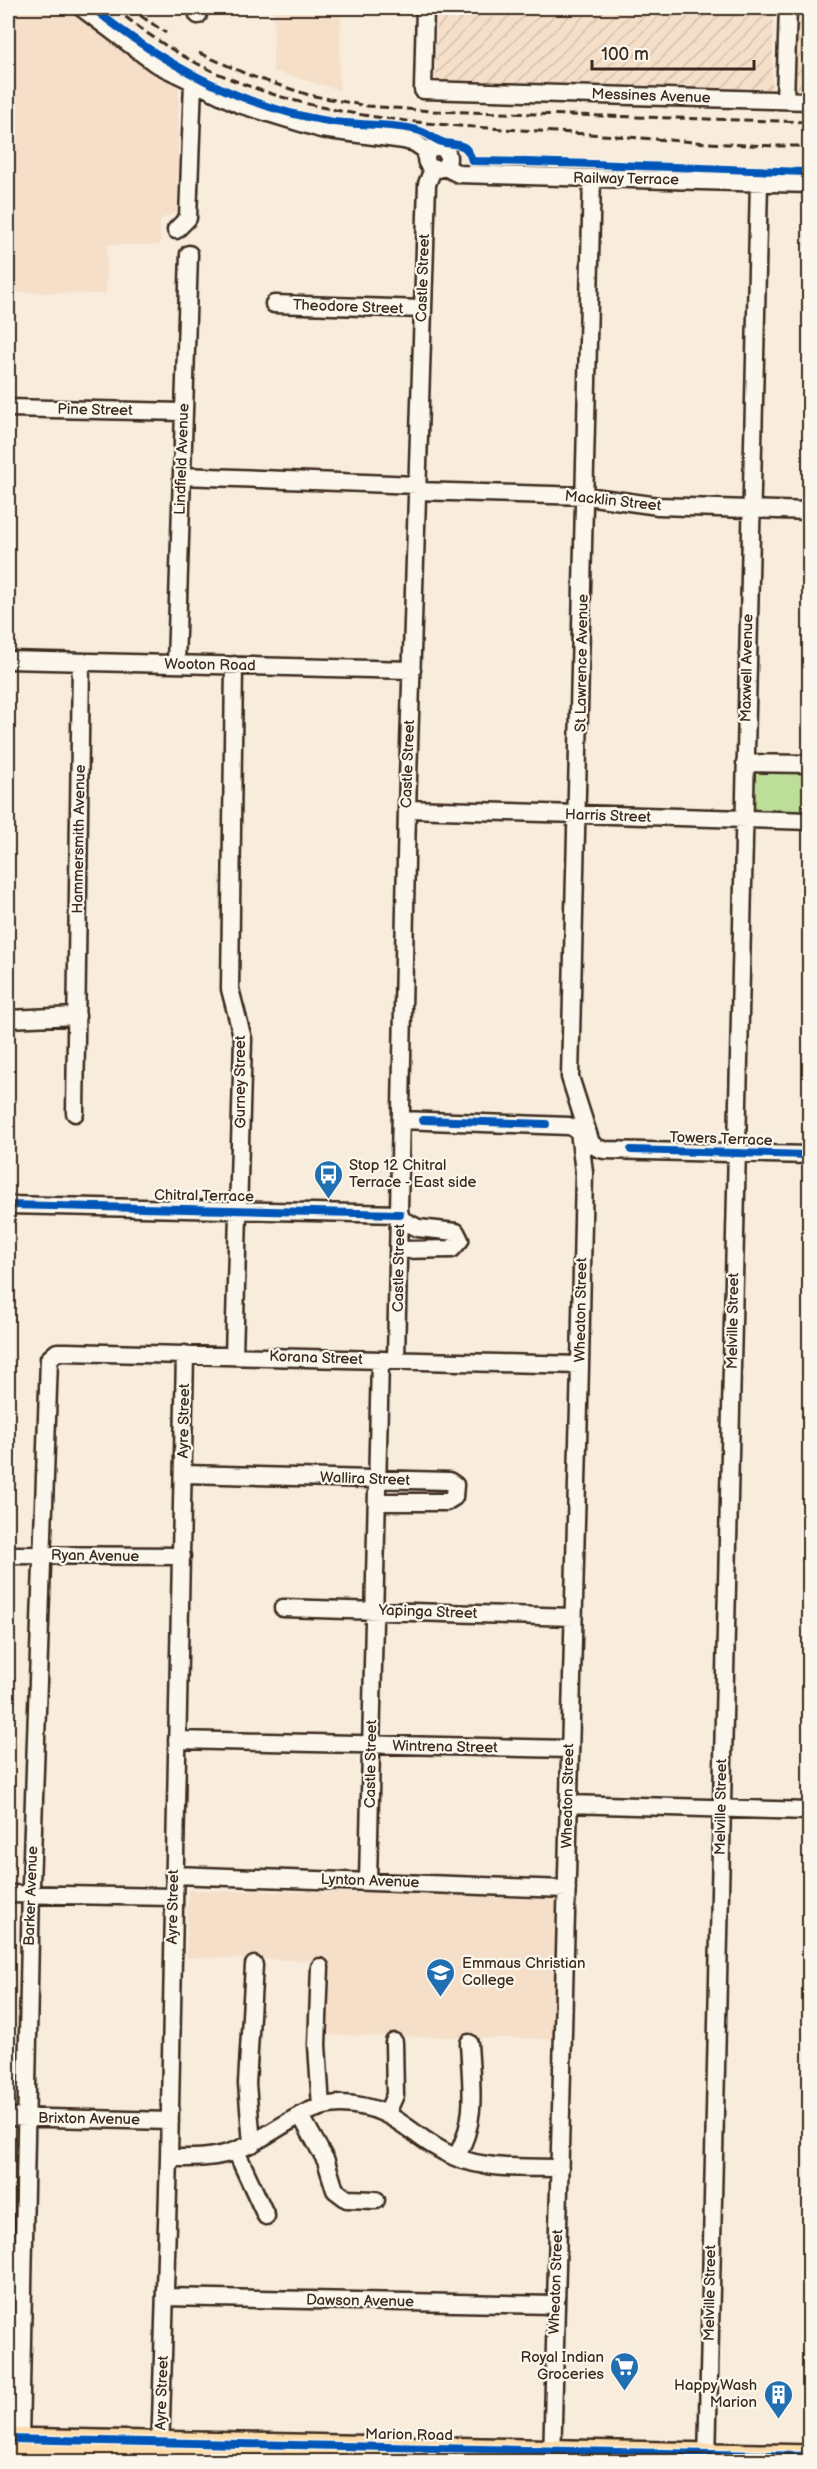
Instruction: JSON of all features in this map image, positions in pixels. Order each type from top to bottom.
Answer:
[{"type":"main road","name":"Marion Road","points":[[12,2444],[221,2456],[707,2458],[810,2456]]},
{"type":"street","points":[[82,8],[155,63],[239,105],[321,129],[404,140],[428,152],[436,147],[443,149],[448,159],[439,168]]},
{"type":"street","name":"Messines Avenue","points":[[425,8],[423,90],[810,101]]},
{"type":"street","points":[[786,100],[788,8]]},
{"type":"street","points":[[176,230],[188,218],[193,82]]},
{"type":"street","name":"Railway Terrace","points":[[439,168],[459,174],[810,184]]},
{"type":"street","name":"Castle Street","points":[[368,1881],[378,1479],[399,1250],[407,809],[427,184],[439,168]]},
{"type":"street","name":"St Lawrence Avenue","points":[[591,1144],[570,1077],[592,178]]},
{"type":"street","name":"Maxwell Avenue","points":[[737,1153],[759,182]]},
{"type":"street","name":"Lindfield Avenue","points":[[176,664],[189,254]]},
{"type":"street","name":"Theodore Street","points":[[274,304],[422,309]]},
{"type":"street","name":"Pine Street","points":[[8,408],[183,412]]},
{"type":"street","name":"Macklin Street","points":[[182,476],[586,496],[658,506],[810,511]]},
{"type":"street","name":"Wooton Road","points":[[8,660],[412,670]]},
{"type":"street","name":"Hammersmith Avenue","points":[[75,1113],[81,662]]},
{"type":"street","name":"Gurney Street","points":[[234,665],[230,989],[243,1039],[234,1355]]},
{"type":"street","points":[[745,763],[810,764]]},
{"type":"street","name":"Harris Street","points":[[407,809],[810,821]]},
{"type":"street","points":[[8,1019],[77,1016]]},
{"type":"street","points":[[400,1120],[569,1126],[579,1131],[591,1144]]},
{"type":"street","name":"Wheaton Street","points":[[541,2456],[555,2305],[560,2168],[584,1172],[579,1131]]},
{"type":"street","name":"Towers Terrace","points":[[591,1144],[604,1150],[810,1155]]},
{"type":"street","name":"Melville Street","points":[[707,2458],[737,1153]]},
{"type":"street","name":"Chitral Terrace","points":[[8,1204],[400,1216],[418,1228],[456,1232],[460,1240],[452,1249],[399,1250]]},
{"type":"street","name":"Korana Street","points":[[52,1354],[66,1352],[234,1355],[580,1365]]},
{"type":"street","name":"Barker Avenue","points":[[12,2444],[26,2118],[47,1368],[52,1354]]},
{"type":"street","name":"Ayre Street","points":[[160,2451],[170,2121],[185,1354]]},
{"type":"street","name":"Wallira Street","points":[[184,1473],[449,1481],[454,1485],[453,1497],[446,1502],[377,1502]]},
{"type":"street","name":"Ryan Avenue","points":[[8,1555],[182,1557]]},
{"type":"street","name":"Yapinga Street","points":[[283,1608],[573,1617]]},
{"type":"street","name":"Wintrena Street","points":[[177,1740],[569,1749]]},
{"type":"street","points":[[568,1804],[810,1811]]},
{"type":"street","name":"Lynton Avenue","points":[[174,1875],[567,1889]]},
{"type":"street","points":[[8,1894],[173,1897]]},
{"type":"street","points":[[252,2144],[247,2084],[254,1965]]},
{"type":"street","points":[[320,1967],[317,2045],[321,2107]]},
{"type":"street","points":[[387,2113],[395,2095],[394,2042]]},
{"type":"street","points":[[456,2157],[470,2129],[473,2110],[469,2043]]},
{"type":"street","points":[[169,2158],[202,2158],[236,2151],[301,2116],[321,2107],[339,2104],[362,2106],[387,2113],[426,2141],[456,2157],[496,2166],[560,2168]]},
{"type":"street","points":[[301,2116],[326,2161],[335,2190],[347,2199],[376,2200]]},
{"type":"street","name":"Brixton Avenue","points":[[8,2117],[170,2121]]},
{"type":"street","points":[[236,2151],[266,2216]]},
{"type":"street","name":"Dawson Avenue","points":[[165,2297],[555,2305]]},
{"type":"shaded area","points":[[8,8],[74,8],[113,45],[179,85],[177,212],[160,219],[160,245],[107,245],[106,294],[8,292]]},
{"type":"shaded area","points":[[274,8],[341,8],[339,90],[273,71]]},
{"type":"shaded area","points":[[437,8],[774,8],[772,89],[435,80]]},
{"type":"shaded area","points":[[796,8],[809,8],[809,95],[793,94]]},
{"type":"shaded area","name":"Emmaus Christian College","points":[[188,1890],[559,1896],[554,2039],[326,2035],[327,1961],[186,1957]]},
{"type":"green space","points":[[746,763],[809,764],[809,820],[745,819]]},
{"type":"railway","points":[[115,8],[167,47],[223,76],[280,96],[339,111],[462,126],[726,144],[810,146]]},
{"type":"railway","points":[[129,8],[166,33]]},
{"type":"railway","points":[[199,53],[251,76],[309,95],[367,106],[433,111],[810,122]]},
{"type":"cycle path","points":[[93,8],[176,65],[237,95],[301,116],[334,122],[390,126],[420,131],[442,142],[462,146],[468,151],[472,161],[810,172]]},
{"type":"cycle path","points":[[423,1120],[546,1124]]},
{"type":"cycle path","points":[[631,1150],[810,1155]]},
{"type":"cycle path","points":[[8,1205],[400,1214]]},
{"type":"cycle path","points":[[8,2439],[810,2456]]},
{"type":"place","name":"Stop 12 Chitral Terrace - East side","points":[[328,1200]]},
{"type":"place","name":"Emmaus Christian College","points":[[441,1998]]},
{"type":"place","name":"Royal Indian Groceries","points":[[625,2392]]},
{"type":"place","name":"Happy Wash Marion","points":[[778,2420]]}]
